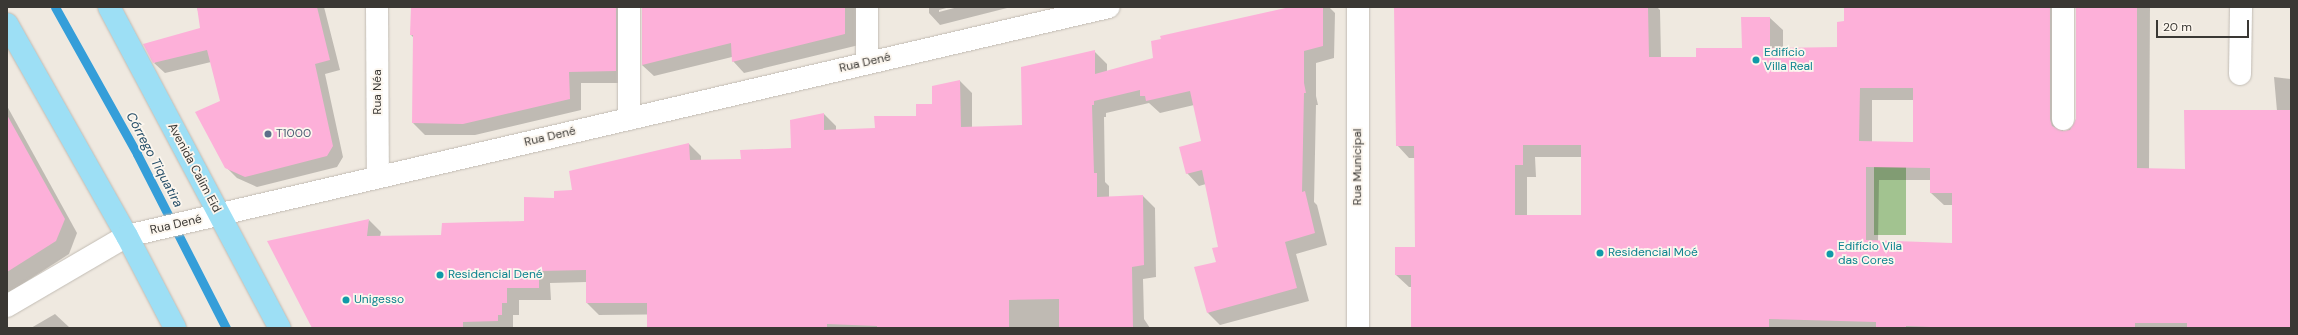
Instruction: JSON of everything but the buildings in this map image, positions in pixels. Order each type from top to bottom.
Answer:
[{"type":"main road","name":"Avenida Calim Eid","points":[[109,7],[280,328]]},
{"type":"main road","points":[[7,24],[126,236],[175,328]]},
{"type":"street","name":"Rua Néa","points":[[377,7],[378,177]]},
{"type":"street","points":[[629,7],[629,119]]},
{"type":"street","points":[[867,7],[867,62]]},
{"type":"street","name":"Rua Dené","points":[[7,306],[126,236],[1104,7]]},
{"type":"street","name":"Rua Municipal","points":[[1358,7],[1358,328]]},
{"type":"street","points":[[2063,7],[2063,119]]},
{"type":"street","points":[[2240,74],[2242,7]]},
{"type":"green space","points":[[1874,167],[1906,167],[1906,235],[1874,235]]},
{"type":"waterway","name":"Córrego Tiquatira","points":[[55,7],[137,154],[226,328]]},
{"type":"place","name":"Edifício Villa Real","points":[[1756,60]]},
{"type":"place","name":"T1000","points":[[268,134]]},
{"type":"place","name":"Residencial Moé","points":[[1600,253]]},
{"type":"place","name":"Edifício Vila das Cores","points":[[1830,254]]},
{"type":"place","name":"Residencial Dené","points":[[440,275]]},
{"type":"place","name":"Unigesso","points":[[346,300]]}]
